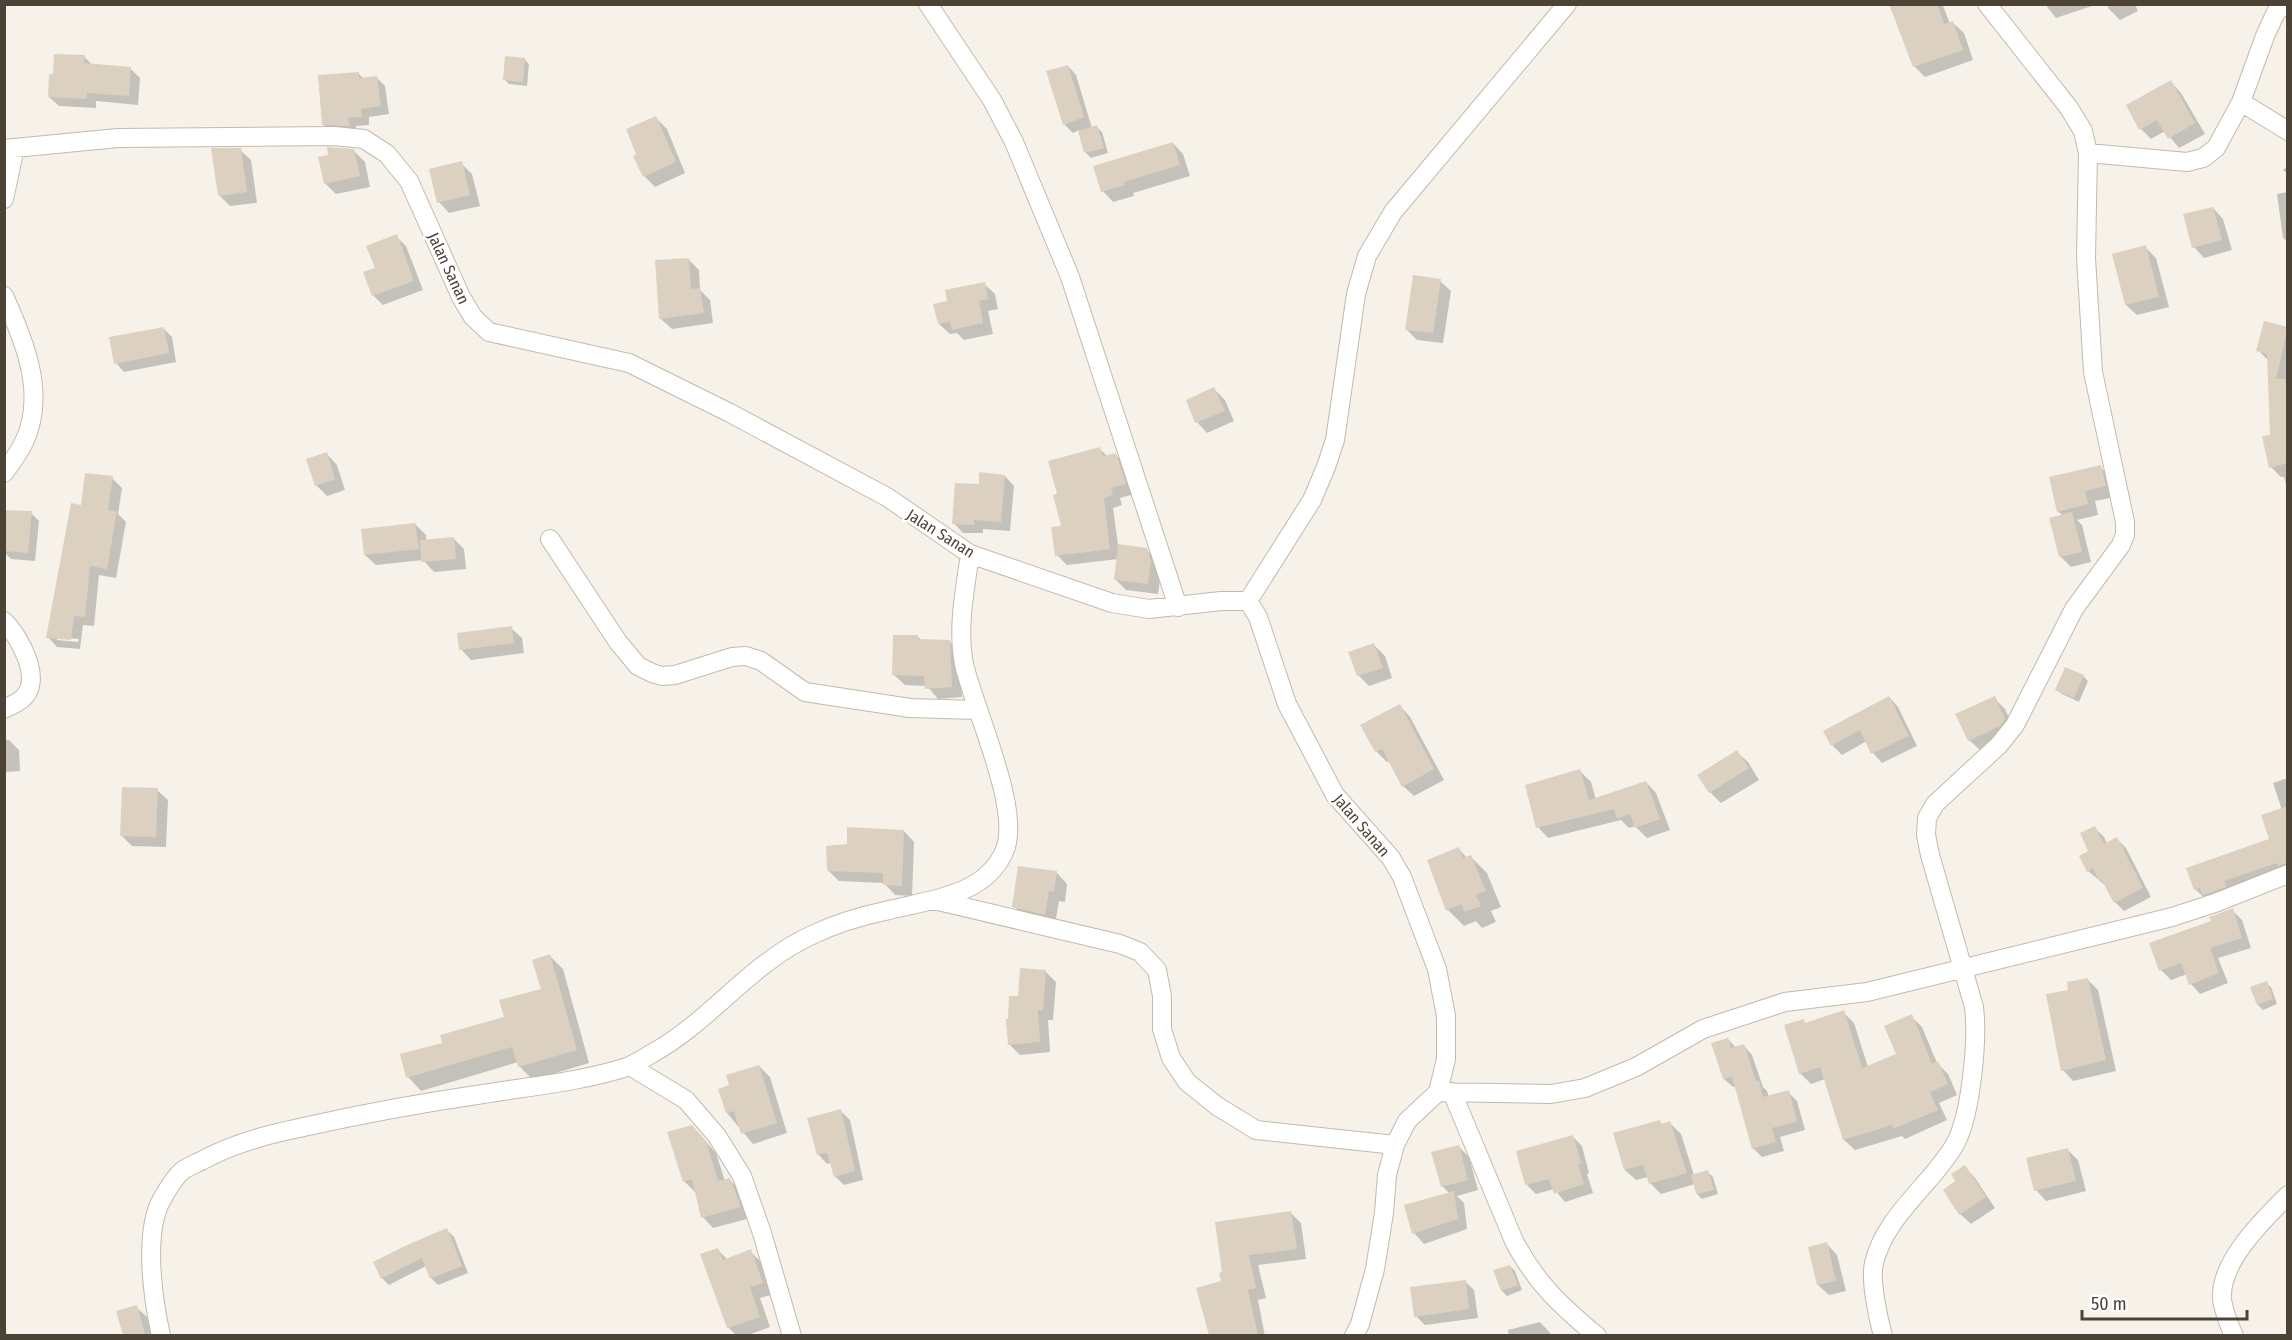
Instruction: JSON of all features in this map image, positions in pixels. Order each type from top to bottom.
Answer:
[{"type":"street","points":[[928,4],[992,100],[1014,142],[1070,277],[1178,607]]},
{"type":"street","points":[[1248,601],[1312,500],[1335,440],[1356,294],[1367,256],[1393,212],[1567,4]]},
{"type":"street","points":[[1883,1335],[1877,1314],[1873,1265],[1883,1236],[1953,1147],[1963,1127],[1976,1024],[1974,1007],[1930,855],[1926,835],[1927,818],[1935,804],[1999,745],[2015,725],[2074,609],[2126,535],[2092,372],[2086,258],[2088,153],[2083,131],[2069,108],[1987,4]]},
{"type":"street","points":[[2088,153],[2187,162],[2203,158],[2216,148],[2241,102],[2276,12],[2286,4]]},
{"type":"street","points":[[2241,102],[2288,132]]},
{"type":"street","name":"Jalan Sanan","points":[[10,148],[118,138],[334,136],[364,139],[387,154],[409,181],[460,297],[472,317],[489,332],[629,363],[730,413],[887,497],[970,554],[1112,603],[1149,609],[1221,601],[1248,601],[1258,617],[1287,704],[1335,795],[1391,858],[1402,877],[1418,916],[1437,969],[1446,1016],[1445,1092]]},
{"type":"street","points":[[4,199],[10,148]]},
{"type":"street","points":[[4,296],[20,331],[31,368],[34,410],[24,442],[4,473]]},
{"type":"street","points":[[550,539],[618,642],[639,666],[652,673],[662,676],[675,675],[732,657],[746,656],[761,661],[805,692],[910,708],[977,710]]},
{"type":"street","points":[[161,1335],[151,1244],[160,1201],[182,1171],[227,1147],[264,1136],[381,1109],[581,1079],[630,1066],[678,1038],[752,974],[812,934],[882,911],[934,900],[969,889],[992,872],[1005,851],[1008,821],[1002,787],[964,662],[960,626],[970,554]]},
{"type":"street","points":[[4,621],[23,650],[30,667],[30,684],[23,698],[4,709]]},
{"type":"street","points":[[1354,1335],[1360,1324],[1376,1269],[1387,1175],[1395,1145],[1407,1122],[1445,1092],[1551,1094],[1585,1088],[1636,1067],[1703,1029],[1785,1002],[1867,992],[2172,917],[2215,903],[2288,874]]},
{"type":"street","points":[[934,900],[1120,944],[1140,952],[1157,970],[1162,996],[1162,1029],[1171,1058],[1187,1082],[1217,1106],[1256,1131],[1395,1145]]},
{"type":"street","points":[[630,1066],[686,1100],[717,1136],[742,1176],[762,1233],[792,1335]]},
{"type":"street","points":[[1445,1092],[1525,1262],[1545,1288],[1597,1335]]},
{"type":"street","points":[[2234,1335],[2222,1300],[2223,1286],[2229,1266],[2266,1217],[2288,1196]]},
{"type":"building","points":[[1889,4],[1937,4],[1944,24],[1953,21],[1963,50],[1913,67]]},
{"type":"building","points":[[54,54],[85,55],[84,63],[131,67],[129,96],[87,93],[87,99],[48,97],[49,74],[53,74]]},
{"type":"building","points":[[505,56],[525,58],[523,82],[503,80]]},
{"type":"building","points":[[1068,65],[1084,117],[1063,125],[1046,71]]},
{"type":"building","points":[[359,72],[359,78],[377,76],[381,106],[361,109],[362,117],[348,118],[350,126],[322,125],[318,75]]},
{"type":"building","points":[[2171,80],[2195,123],[2168,139],[2157,120],[2139,130],[2126,105]]},
{"type":"building","points":[[656,116],[676,162],[643,177],[633,156],[636,154],[626,129]]},
{"type":"building","points":[[1097,125],[1104,148],[1084,153],[1078,131]]},
{"type":"building","points":[[1173,142],[1180,165],[1124,182],[1125,185],[1101,192],[1093,166]]},
{"type":"building","points":[[327,147],[354,149],[360,176],[324,184],[318,157],[328,155]]},
{"type":"building","points":[[211,148],[241,148],[247,192],[218,196]]},
{"type":"building","points":[[462,161],[470,195],[437,203],[429,169]]},
{"type":"building","points":[[2213,207],[2222,240],[2192,248],[2183,214]]},
{"type":"building","points":[[397,234],[414,281],[372,296],[363,272],[375,268],[366,246]]},
{"type":"building","points":[[2146,245],[2159,297],[2125,305],[2112,254]]},
{"type":"building","points":[[689,258],[691,289],[700,288],[704,313],[659,319],[655,260]]},
{"type":"building","points":[[1413,275],[1441,279],[1433,333],[1405,330]]},
{"type":"building","points":[[985,282],[988,299],[979,301],[983,323],[952,330],[950,322],[938,324],[933,304],[947,301],[945,290]]},
{"type":"building","points":[[2264,321],[2288,327],[2276,379],[2288,379],[2288,463],[2269,468],[2262,436],[2270,435],[2267,354],[2256,351]]},
{"type":"building","points":[[164,327],[169,353],[114,364],[109,337]]},
{"type":"building","points":[[1214,387],[1225,411],[1195,423],[1186,400]]},
{"type":"building","points":[[1100,447],[1103,456],[1116,453],[1126,484],[1111,488],[1113,495],[1104,498],[1110,549],[1055,556],[1051,527],[1061,526],[1053,495],[1057,494],[1048,461]]},
{"type":"building","points":[[327,452],[335,479],[315,486],[306,459]]},
{"type":"building","points":[[2101,465],[2106,486],[2085,491],[2088,504],[2057,512],[2049,477]]},
{"type":"building","points":[[979,472],[1005,475],[1001,522],[974,520],[974,525],[952,524],[955,483],[979,484]]},
{"type":"building","points":[[85,473],[113,476],[108,510],[117,511],[107,569],[90,566],[85,617],[74,616],[71,640],[46,638],[71,503],[81,505]]},
{"type":"building","points":[[4,510],[32,511],[28,553],[4,551]]},
{"type":"building","points":[[2072,512],[2082,552],[2059,557],[2049,518]]},
{"type":"building","points":[[415,523],[419,549],[364,555],[361,529]]},
{"type":"building","points":[[454,537],[456,559],[421,562],[420,540]]},
{"type":"building","points":[[1118,544],[1147,548],[1151,561],[1148,584],[1114,580]]},
{"type":"building","points":[[512,626],[514,643],[459,650],[457,633]]},
{"type":"building","points":[[893,635],[918,635],[918,639],[950,640],[952,687],[925,689],[924,676],[892,675]]},
{"type":"building","points":[[1374,643],[1383,668],[1357,676],[1348,652]]},
{"type":"building","points":[[2065,667],[2084,675],[2074,698],[2055,690]]},
{"type":"building","points":[[1889,696],[1909,736],[1871,754],[1860,730],[1831,746],[1823,731]]},
{"type":"building","points":[[1995,696],[2005,719],[2000,726],[1968,741],[1955,714]]},
{"type":"building","points":[[1400,704],[1434,769],[1402,787],[1382,749],[1375,752],[1360,725]]},
{"type":"building","points":[[1737,750],[1749,768],[1709,793],[1697,775]]},
{"type":"building","points":[[1580,769],[1589,800],[1646,781],[1660,819],[1635,828],[1630,814],[1617,819],[1614,809],[1536,828],[1525,785]]},
{"type":"building","points":[[122,787],[158,788],[156,837],[120,836]]},
{"type":"building","points":[[2288,806],[2288,863],[2278,866],[2277,863],[2224,881],[2226,887],[2203,895],[2200,888],[2194,890],[2186,868],[2269,839],[2261,815]]},
{"type":"building","points":[[2095,826],[2104,844],[2117,837],[2143,888],[2114,903],[2093,868],[2087,872],[2079,856],[2088,851],[2080,833]]},
{"type":"building","points":[[847,827],[904,830],[902,886],[883,885],[883,873],[827,871],[826,846],[847,844]]},
{"type":"building","points":[[1459,847],[1463,858],[1471,855],[1486,891],[1476,895],[1481,906],[1465,912],[1461,904],[1446,911],[1427,860]]},
{"type":"building","points":[[1018,866],[1057,871],[1054,892],[1049,891],[1045,915],[1012,907]]},
{"type":"building","points":[[2233,908],[2242,938],[2210,948],[2219,973],[2189,985],[2181,963],[2159,971],[2149,943],[2211,921],[2209,917]]},
{"type":"building","points":[[550,954],[577,1050],[518,1067],[512,1047],[406,1078],[400,1054],[442,1043],[440,1035],[504,1017],[499,1000],[541,989],[532,960]]},
{"type":"building","points":[[1020,968],[1046,970],[1043,1010],[1038,1010],[1040,1042],[1008,1045],[1006,1019],[1008,1019],[1009,996],[1018,996]]},
{"type":"building","points":[[2088,978],[2106,1060],[2061,1071],[2046,994],[2068,990],[2067,982]]},
{"type":"building","points":[[2267,981],[2273,999],[2257,1005],[2250,987]]},
{"type":"building","points":[[1844,1010],[1862,1068],[1896,1054],[1884,1026],[1912,1014],[1932,1064],[1938,1061],[1948,1084],[1930,1092],[1938,1110],[1893,1129],[1892,1125],[1843,1140],[1820,1067],[1799,1074],[1784,1025],[1804,1019],[1805,1023]]},
{"type":"building","points":[[1728,1038],[1731,1048],[1744,1044],[1763,1097],[1789,1090],[1797,1122],[1772,1128],[1776,1142],[1752,1149],[1732,1077],[1723,1079],[1711,1043]]},
{"type":"building","points":[[759,1065],[777,1123],[741,1134],[734,1111],[726,1113],[718,1089],[729,1085],[726,1075]]},
{"type":"building","points":[[841,1109],[855,1171],[834,1177],[827,1153],[817,1155],[807,1118]]},
{"type":"building","points":[[1660,1120],[1661,1124],[1670,1121],[1687,1173],[1649,1184],[1643,1165],[1624,1170],[1613,1133]]},
{"type":"building","points":[[692,1125],[706,1141],[718,1181],[730,1178],[741,1207],[701,1218],[692,1179],[683,1182],[667,1132]]},
{"type":"building","points":[[1573,1135],[1584,1184],[1554,1194],[1549,1179],[1525,1185],[1516,1151]]},
{"type":"building","points":[[1459,1145],[1468,1180],[1441,1187],[1431,1152]]},
{"type":"building","points":[[2068,1148],[2076,1181],[2034,1191],[2026,1158]]},
{"type":"building","points":[[1965,1165],[1986,1197],[1959,1215],[1943,1190],[1955,1181],[1951,1174]]},
{"type":"building","points":[[1708,1170],[1714,1190],[1696,1194],[1691,1175]]},
{"type":"building","points":[[1454,1191],[1458,1219],[1412,1234],[1404,1205]]},
{"type":"building","points":[[1291,1211],[1297,1249],[1249,1255],[1256,1288],[1248,1290],[1258,1335],[1209,1335],[1196,1288],[1221,1281],[1219,1273],[1222,1272],[1215,1222]]},
{"type":"building","points":[[447,1228],[462,1266],[430,1279],[422,1258],[381,1279],[373,1262]]},
{"type":"building","points":[[1827,1242],[1836,1281],[1817,1285],[1808,1247]]},
{"type":"building","points":[[718,1248],[723,1260],[751,1249],[763,1283],[750,1287],[760,1317],[727,1328],[700,1254]]},
{"type":"building","points":[[1510,1265],[1518,1285],[1501,1291],[1493,1270]]},
{"type":"building","points":[[1466,1280],[1469,1309],[1414,1317],[1410,1287]]},
{"type":"building","points":[[137,1305],[145,1335],[123,1335],[116,1311]]}]
